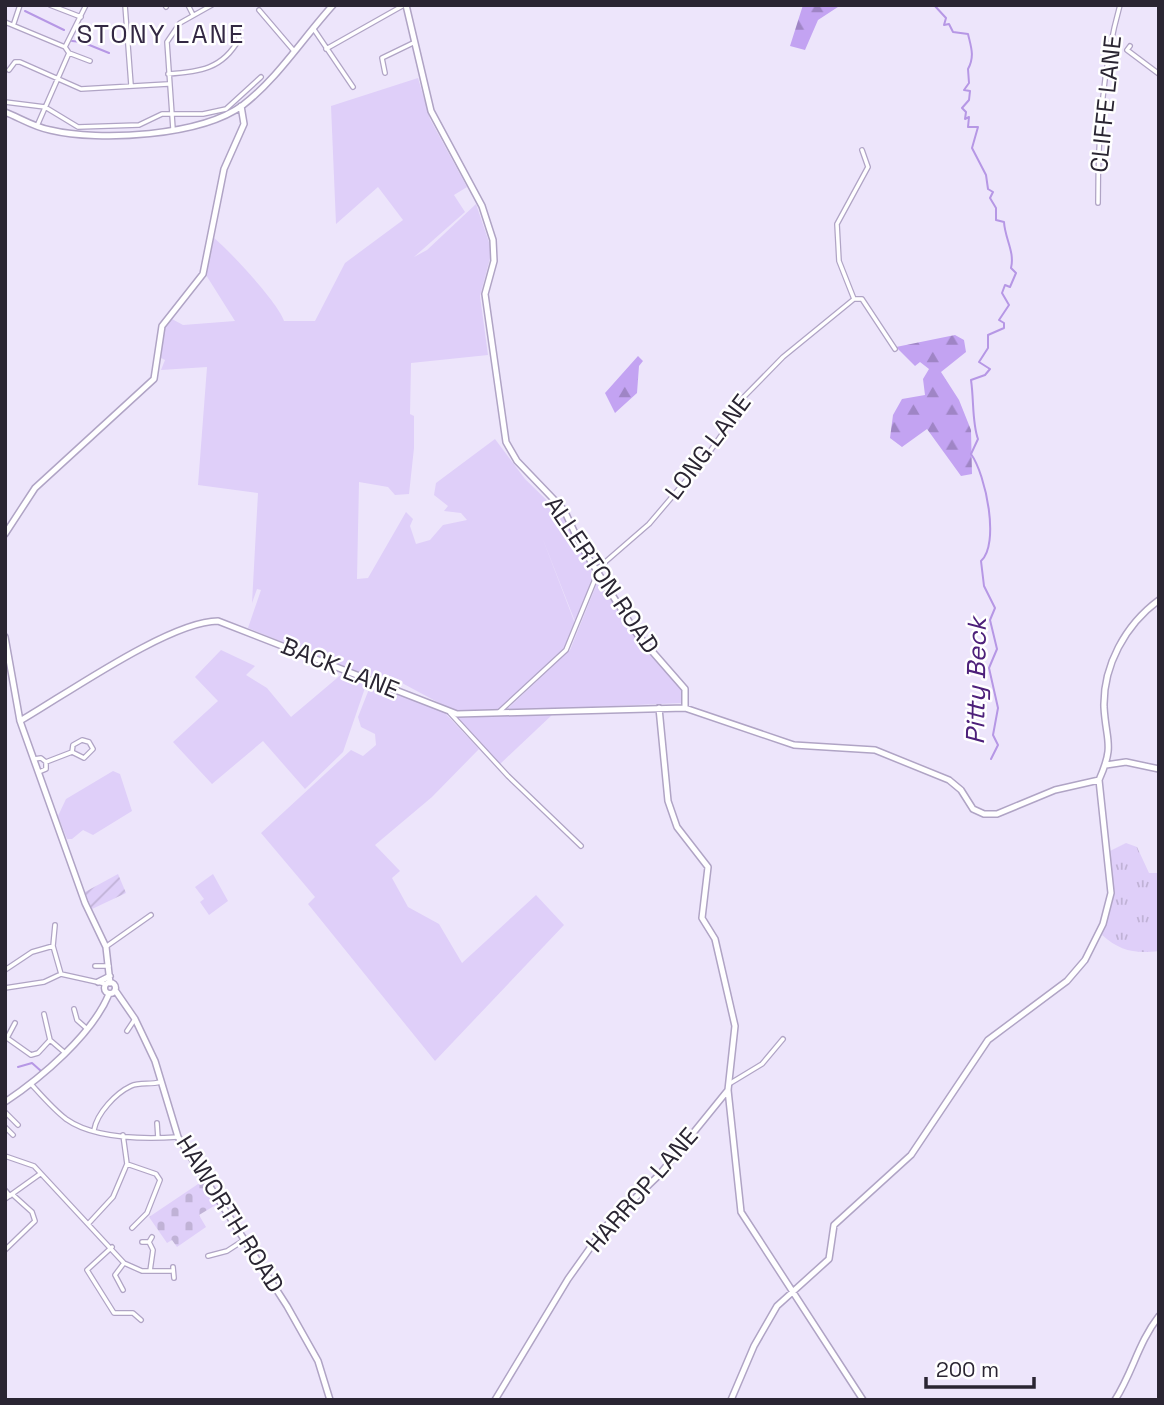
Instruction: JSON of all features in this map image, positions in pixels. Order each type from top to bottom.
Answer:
[{"type":"street","points":[[14,23],[20,5]]},
{"type":"street","points":[[51,5],[81,18]]},
{"type":"street","points":[[65,47],[86,5]]},
{"type":"street","points":[[125,5],[131,85]]},
{"type":"street","points":[[188,5],[193,15]]},
{"type":"street","points":[[173,128],[166,45],[180,23],[212,5]]},
{"type":"street","points":[[5,112],[37,126],[78,135],[111,138],[208,123],[241,106],[271,79],[333,5]]},
{"type":"street","points":[[326,48],[405,5]]},
{"type":"street","name":"ALLERTON ROAD","points":[[405,5],[430,111],[482,206],[493,240],[494,261],[485,293],[506,442],[517,461],[564,510],[597,571],[637,634],[685,689],[685,708]]},
{"type":"street","name":"CLIFFE LANE","points":[[1098,203],[1098,139],[1108,62],[1121,5]]},
{"type":"street","points":[[259,10],[294,51]]},
{"type":"street","points":[[5,22],[14,23],[65,47],[69,53],[90,61]]},
{"type":"street","points":[[312,28],[353,87]]},
{"type":"street","points":[[168,74],[209,69],[233,51],[239,32],[247,35]]},
{"type":"street","points":[[385,73],[382,58],[390,51],[413,43]]},
{"type":"street","points":[[1130,46],[1127,50],[1159,74]]},
{"type":"street","points":[[37,126],[69,53]]},
{"type":"street","points":[[9,67],[20,62],[81,89],[168,84]]},
{"type":"street","points":[[5,102],[44,107],[78,127],[139,125],[162,114],[203,114],[226,109],[261,77]]},
{"type":"street","points":[[5,534],[34,488],[154,379],[162,326],[202,274],[224,169],[244,124],[241,106]]},
{"type":"street","points":[[862,150],[868,167],[837,224],[839,261],[854,299],[862,299],[895,349]]},
{"type":"street","name":"LONG LANE","points":[[597,571],[649,524],[706,457],[724,430],[734,407],[783,357],[854,299]]},
{"type":"street","points":[[498,713],[566,650],[597,571]]},
{"type":"street","points":[[731,1400],[772,1312],[829,1259],[832,1231],[839,1219],[873,1193],[919,1145],[988,1040],[1067,981],[1085,960],[1103,924],[1111,893],[1099,780],[1110,747],[1104,710],[1108,666],[1117,649],[1159,600]]},
{"type":"street","name":"BACK LANE","points":[[20,721],[165,637],[208,621],[228,623],[457,714],[685,708],[794,745],[876,750],[948,780],[961,790],[968,804],[979,813],[998,814],[1055,790],[1099,780]]},
{"type":"street","points":[[5,637],[20,721],[85,903],[106,947],[109,966],[105,990],[108,994]]},
{"type":"street","points":[[5,683],[12,678]]},
{"type":"street","points":[[659,708],[668,801],[677,827],[708,867],[702,918],[715,939],[735,1026],[728,1087],[741,1212],[794,1289],[863,1400]]},
{"type":"street","points":[[449,711],[508,776],[580,846]]},
{"type":"street","points":[[46,762],[72,752],[84,758],[93,749],[89,742],[82,740],[73,745],[72,752]]},
{"type":"street","points":[[34,759],[41,758],[46,762]]},
{"type":"street","points":[[39,772],[46,769],[46,762]]},
{"type":"street","points":[[1106,765],[1126,762],[1159,769]]},
{"type":"street","points":[[106,947],[151,915]]},
{"type":"street","points":[[55,925],[53,946],[61,974]]},
{"type":"street","points":[[5,970],[32,952],[53,946]]},
{"type":"street","points":[[95,966],[109,966]]},
{"type":"street","points":[[5,988],[44,982],[61,974],[98,982],[108,981]]},
{"type":"street","name":"HAWORTH ROAD","points":[[108,981],[135,1019],[163,1081],[178,1138],[246,1240],[318,1361],[330,1400]]},
{"type":"street","points":[[5,1102],[31,1084],[64,1052],[86,1028],[108,994],[115,989]]},
{"type":"street","points":[[74,1009],[76,1020],[86,1028]]},
{"type":"street","points":[[44,1014],[50,1040],[64,1052]]},
{"type":"street","points":[[127,1031],[135,1019]]},
{"type":"street","points":[[15,1023],[6,1038],[31,1055],[38,1053],[50,1040]]},
{"type":"street","points":[[728,1087],[762,1063],[783,1039]]},
{"type":"street","points":[[94,1130],[95,1121],[112,1100],[129,1087],[163,1081]]},
{"type":"street","points":[[31,1084],[68,1120],[94,1130],[123,1135],[178,1138]]},
{"type":"street","name":"HARROP LANE","points":[[495,1400],[568,1279],[605,1227],[659,1175],[728,1087]]},
{"type":"street","points":[[5,1112],[18,1125]]},
{"type":"street","points":[[157,1123],[158,1138]]},
{"type":"street","points":[[5,1127],[13,1135]]},
{"type":"street","points":[[89,1223],[113,1197],[127,1164],[123,1135]]},
{"type":"street","points":[[5,1156],[34,1166],[124,1263],[133,1269],[172,1269],[174,1278]]},
{"type":"street","points":[[127,1164],[156,1174],[160,1180],[147,1213],[132,1228]]},
{"type":"street","points":[[5,1199],[40,1174]]},
{"type":"street","points":[[5,1190],[32,1212],[35,1221],[5,1250]]},
{"type":"street","points":[[149,1242],[152,1237]]},
{"type":"street","points":[[208,1256],[227,1251],[246,1240]]},
{"type":"street","points":[[142,1242],[149,1242]]},
{"type":"street","points":[[149,1242],[153,1250],[150,1271]]},
{"type":"street","points":[[112,1247],[87,1270],[114,1313],[133,1313],[141,1320]]},
{"type":"street","points":[[124,1263],[116,1273],[124,1290]]},
{"type":"street","points":[[111,1285],[118,1281]]},
{"type":"street","points":[[1115,1400],[1130,1373],[1142,1338],[1159,1316]]},
{"type":"green space","points":[[803,5],[841,5],[818,20],[805,50],[790,46]]},
{"type":"green space","points":[[418,78],[430,119],[467,187],[454,195],[465,212],[414,257],[427,250],[476,204],[492,251],[480,296],[488,355],[411,363],[410,414],[414,416],[414,448],[409,494],[395,495],[388,487],[359,482],[357,579],[368,578],[406,512],[413,519],[410,526],[416,544],[430,540],[443,525],[467,520],[461,513],[444,511],[448,506],[434,495],[436,483],[495,439],[525,479],[563,516],[594,576],[576,624],[542,537],[576,626],[569,643],[556,659],[496,711],[456,712],[387,675],[384,683],[248,628],[261,590],[257,589],[252,603],[258,493],[198,485],[207,367],[161,370],[165,360],[161,358],[164,326],[172,319],[183,325],[235,321],[206,275],[214,238],[264,291],[284,321],[315,321],[345,263],[403,220],[378,187],[336,224],[331,106]]},
{"type":"green space","points":[[955,335],[964,340],[966,352],[941,372],[959,400],[971,430],[972,474],[961,476],[927,429],[902,447],[890,438],[893,415],[902,399],[925,395],[923,379],[929,369],[920,362],[915,366],[896,347]]},
{"type":"green space","points":[[638,356],[643,361],[639,366],[637,393],[615,413],[605,393]]},
{"type":"green space","points":[[599,578],[634,635],[678,685],[683,693],[682,703],[505,711],[570,650]]},
{"type":"green space","points":[[221,650],[255,666],[246,675],[267,688],[291,717],[343,673],[367,682],[343,752],[305,789],[263,741],[212,784],[173,742],[218,701],[195,677]]},
{"type":"green space","points":[[371,684],[444,712],[479,749],[432,797],[375,845],[400,871],[392,878],[408,907],[439,924],[462,963],[536,895],[564,925],[435,1061],[308,904],[315,897],[261,833],[351,750],[363,756],[376,745],[375,734],[361,727],[358,717]]},
{"type":"green space","points":[[553,714],[499,765],[454,718]]},
{"type":"green space","points":[[113,771],[120,774],[132,811],[93,835],[83,830],[72,839],[67,839],[58,816],[66,799]]},
{"type":"green space","points":[[1126,843],[1137,847],[1149,873],[1159,873],[1159,951],[1128,950],[1115,945],[1102,935],[1114,893],[1110,851]]},
{"type":"green space","points":[[118,874],[126,893],[92,909],[85,892]]},
{"type":"green space","points":[[213,874],[228,901],[209,915],[200,902],[204,899],[195,887]]},
{"type":"green space","points":[[204,1180],[219,1203],[199,1215],[206,1227],[177,1247],[172,1240],[167,1243],[149,1217]]},
{"type":"waterway","points":[[8,5],[12,6]]},
{"type":"waterway","name":"Pitty Beck","points":[[934,5],[946,18],[944,25],[949,24],[953,32],[968,34],[972,56],[968,69],[969,83],[964,90],[970,91],[969,100],[962,108],[966,112],[965,119],[969,117],[968,127],[978,127],[972,148],[986,175],[988,189],[993,192],[990,198],[996,208],[996,220],[1004,222],[1012,256],[1011,268],[1016,273],[1010,287],[1005,285],[1002,293],[1009,305],[999,320],[1004,323],[1004,328],[988,335],[988,348],[979,362],[990,369],[985,375],[971,380],[978,439],[971,454],[982,477],[990,525],[990,540],[981,561],[984,586],[995,608],[990,620],[997,649],[989,668],[998,708],[993,735],[998,745],[991,759]]},
{"type":"waterway","points":[[25,11],[64,30]]},
{"type":"waterway","points":[[72,41],[82,42],[109,53]]},
{"type":"waterway","points":[[18,1067],[32,1063],[41,1071]]},
{"type":"district","name":"STONY LANE","points":[[161,34]]}]
